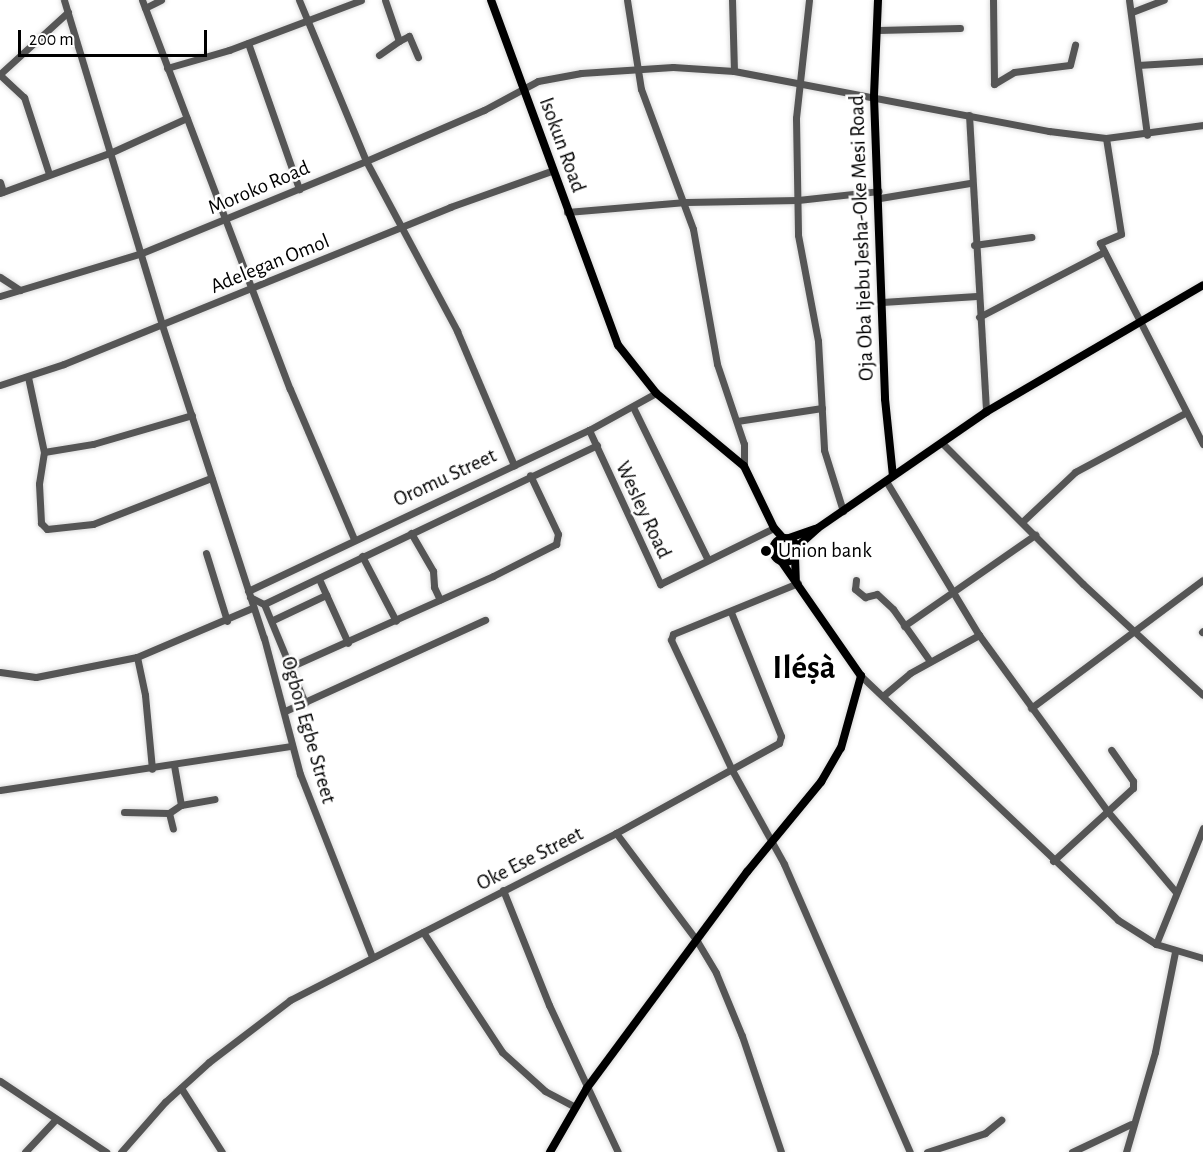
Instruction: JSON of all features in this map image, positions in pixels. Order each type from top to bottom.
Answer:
[{"type":"main road","name":"Isokun Road","points":[[491,0],[604,314],[625,357],[656,393]]},
{"type":"main road","name":"Oja Oba Ijebu Jesha-Oke Mesi Road","points":[[878,0],[874,97],[889,478]]},
{"type":"main road","points":[[781,561],[796,552],[818,528],[986,412],[1203,285]]},
{"type":"main road","points":[[550,1152],[587,1089],[771,842],[830,769],[841,748],[861,676],[797,582],[775,556],[774,528],[761,493],[744,466],[656,393]]},
{"type":"main road","points":[[774,528],[786,538],[796,552],[797,582]]},
{"type":"main road","points":[[774,546],[786,538],[818,528]]},
{"type":"street","points":[[28,377],[44,452],[40,494],[41,523],[47,529],[93,524],[211,478],[162,325],[112,152],[64,0]]},
{"type":"street","points":[[142,0],[305,426],[354,539]]},
{"type":"street","points":[[145,8],[161,0]]},
{"type":"street","points":[[299,0],[366,161],[457,331],[514,465]]},
{"type":"street","points":[[167,68],[309,21],[361,0]]},
{"type":"street","points":[[385,0],[399,41]]},
{"type":"street","points":[[627,0],[645,100],[686,202],[717,364],[744,444],[744,466]]},
{"type":"street","points":[[732,0],[734,71]]},
{"type":"street","points":[[809,0],[796,118],[798,235],[818,341],[824,450],[843,511]]},
{"type":"street","points":[[993,0],[994,84],[1014,72],[1070,65],[1075,45]]},
{"type":"street","points":[[1129,0],[1147,135]]},
{"type":"street","points":[[1132,12],[1164,0]]},
{"type":"street","points":[[49,174],[24,98],[0,74],[68,12]]},
{"type":"street","points":[[878,30],[960,28]]},
{"type":"street","points":[[380,55],[409,36],[417,57]]},
{"type":"street","points":[[248,42],[299,189]]},
{"type":"street","points":[[1138,65],[1203,61]]},
{"type":"street","name":"Moroko Road","points":[[0,296],[142,253],[226,220],[555,77],[673,67],[734,71],[800,85],[1106,138],[1147,135],[1203,125]]},
{"type":"street","points":[[969,115],[976,296],[986,412]]},
{"type":"street","points":[[0,182],[2,192],[112,152],[187,118]]},
{"type":"street","points":[[1106,138],[1120,234],[1100,243],[1185,413],[1203,444]]},
{"type":"street","name":"Adelegan Omol","points":[[0,385],[28,377],[162,325],[403,229],[450,207],[551,171]]},
{"type":"street","points":[[567,212],[686,202],[798,200],[879,194],[970,183]]},
{"type":"street","points":[[974,245],[1030,237]]},
{"type":"street","points":[[979,316],[1104,252]]},
{"type":"street","points":[[0,277],[20,290]]},
{"type":"street","points":[[882,302],[976,296]]},
{"type":"street","name":"Oromu Street","points":[[249,594],[354,539],[589,430],[656,393]]},
{"type":"street","points":[[633,407],[708,560]]},
{"type":"street","points":[[737,421],[822,408]]},
{"type":"street","points":[[1022,522],[1074,472],[1185,413]]},
{"type":"street","points":[[44,452],[93,444],[192,415]]},
{"type":"street","name":"Wesley Road","points":[[589,430],[660,584],[774,528]]},
{"type":"street","points":[[942,442],[1035,535],[1203,695]]},
{"type":"street","points":[[264,604],[597,445]]},
{"type":"street","points":[[292,666],[396,621],[558,540],[530,475]]},
{"type":"street","name":"Ogbon Egbe Street","points":[[211,478],[285,711],[292,746],[324,840],[372,957]]},
{"type":"street","points":[[889,478],[979,635],[1108,812],[1175,891]]},
{"type":"street","points":[[411,533],[433,570],[434,587],[440,600]]},
{"type":"street","points":[[904,626],[1035,535]]},
{"type":"street","points":[[206,553],[227,621]]},
{"type":"street","points":[[362,556],[396,621]]},
{"type":"street","points":[[318,579],[348,643]]},
{"type":"street","points":[[856,580],[855,588],[865,597],[881,597],[930,662]]},
{"type":"street","points":[[1031,708],[1132,629],[1203,580]]},
{"type":"street","points":[[797,582],[731,612],[673,634],[671,640],[732,770],[784,864],[910,1152]]},
{"type":"street","points":[[249,594],[264,604],[273,620],[305,703]]},
{"type":"street","points":[[273,620],[326,596]]},
{"type":"street","points":[[0,672],[36,677],[137,657],[227,621],[252,608]]},
{"type":"street","name":"Oke Ese Street","points":[[181,1088],[290,1000],[616,833],[732,770],[781,740],[731,612]]},
{"type":"street","points":[[285,711],[485,620]]},
{"type":"street","points":[[884,694],[930,662],[979,635]]},
{"type":"street","points":[[137,657],[145,695],[152,770]]},
{"type":"street","points":[[861,676],[884,694],[988,800],[1118,920],[1156,944],[1175,952],[1203,958]]},
{"type":"street","points":[[0,790],[152,770],[292,746]]},
{"type":"street","points":[[1053,861],[1108,812],[1134,785],[1111,750]]},
{"type":"street","points":[[174,766],[181,805]]},
{"type":"street","points":[[124,812],[169,813],[181,805],[214,799]]},
{"type":"street","points":[[169,813],[172,829]]},
{"type":"street","points":[[1156,944],[1175,891],[1203,828]]},
{"type":"street","points":[[616,833],[697,941],[716,973],[742,1036],[781,1152]]},
{"type":"street","points":[[503,890],[587,1089],[618,1152]]},
{"type":"street","points":[[423,932],[501,1052],[519,1072],[574,1109]]},
{"type":"street","points":[[1126,1152],[1131,1124],[1148,1082],[1175,952]]},
{"type":"street","points":[[0,1081],[106,1152]]},
{"type":"street","points":[[121,1152],[181,1088],[222,1152]]},
{"type":"street","points":[[25,1152],[55,1120]]},
{"type":"street","points":[[927,1152],[985,1133],[1000,1120]]},
{"type":"street","points":[[1072,1152],[1131,1124]]},
{"type":"place","name":"Union bank","points":[[766,551]]},
{"type":"district","name":"Iléṣà","points":[[804,669]]}]
